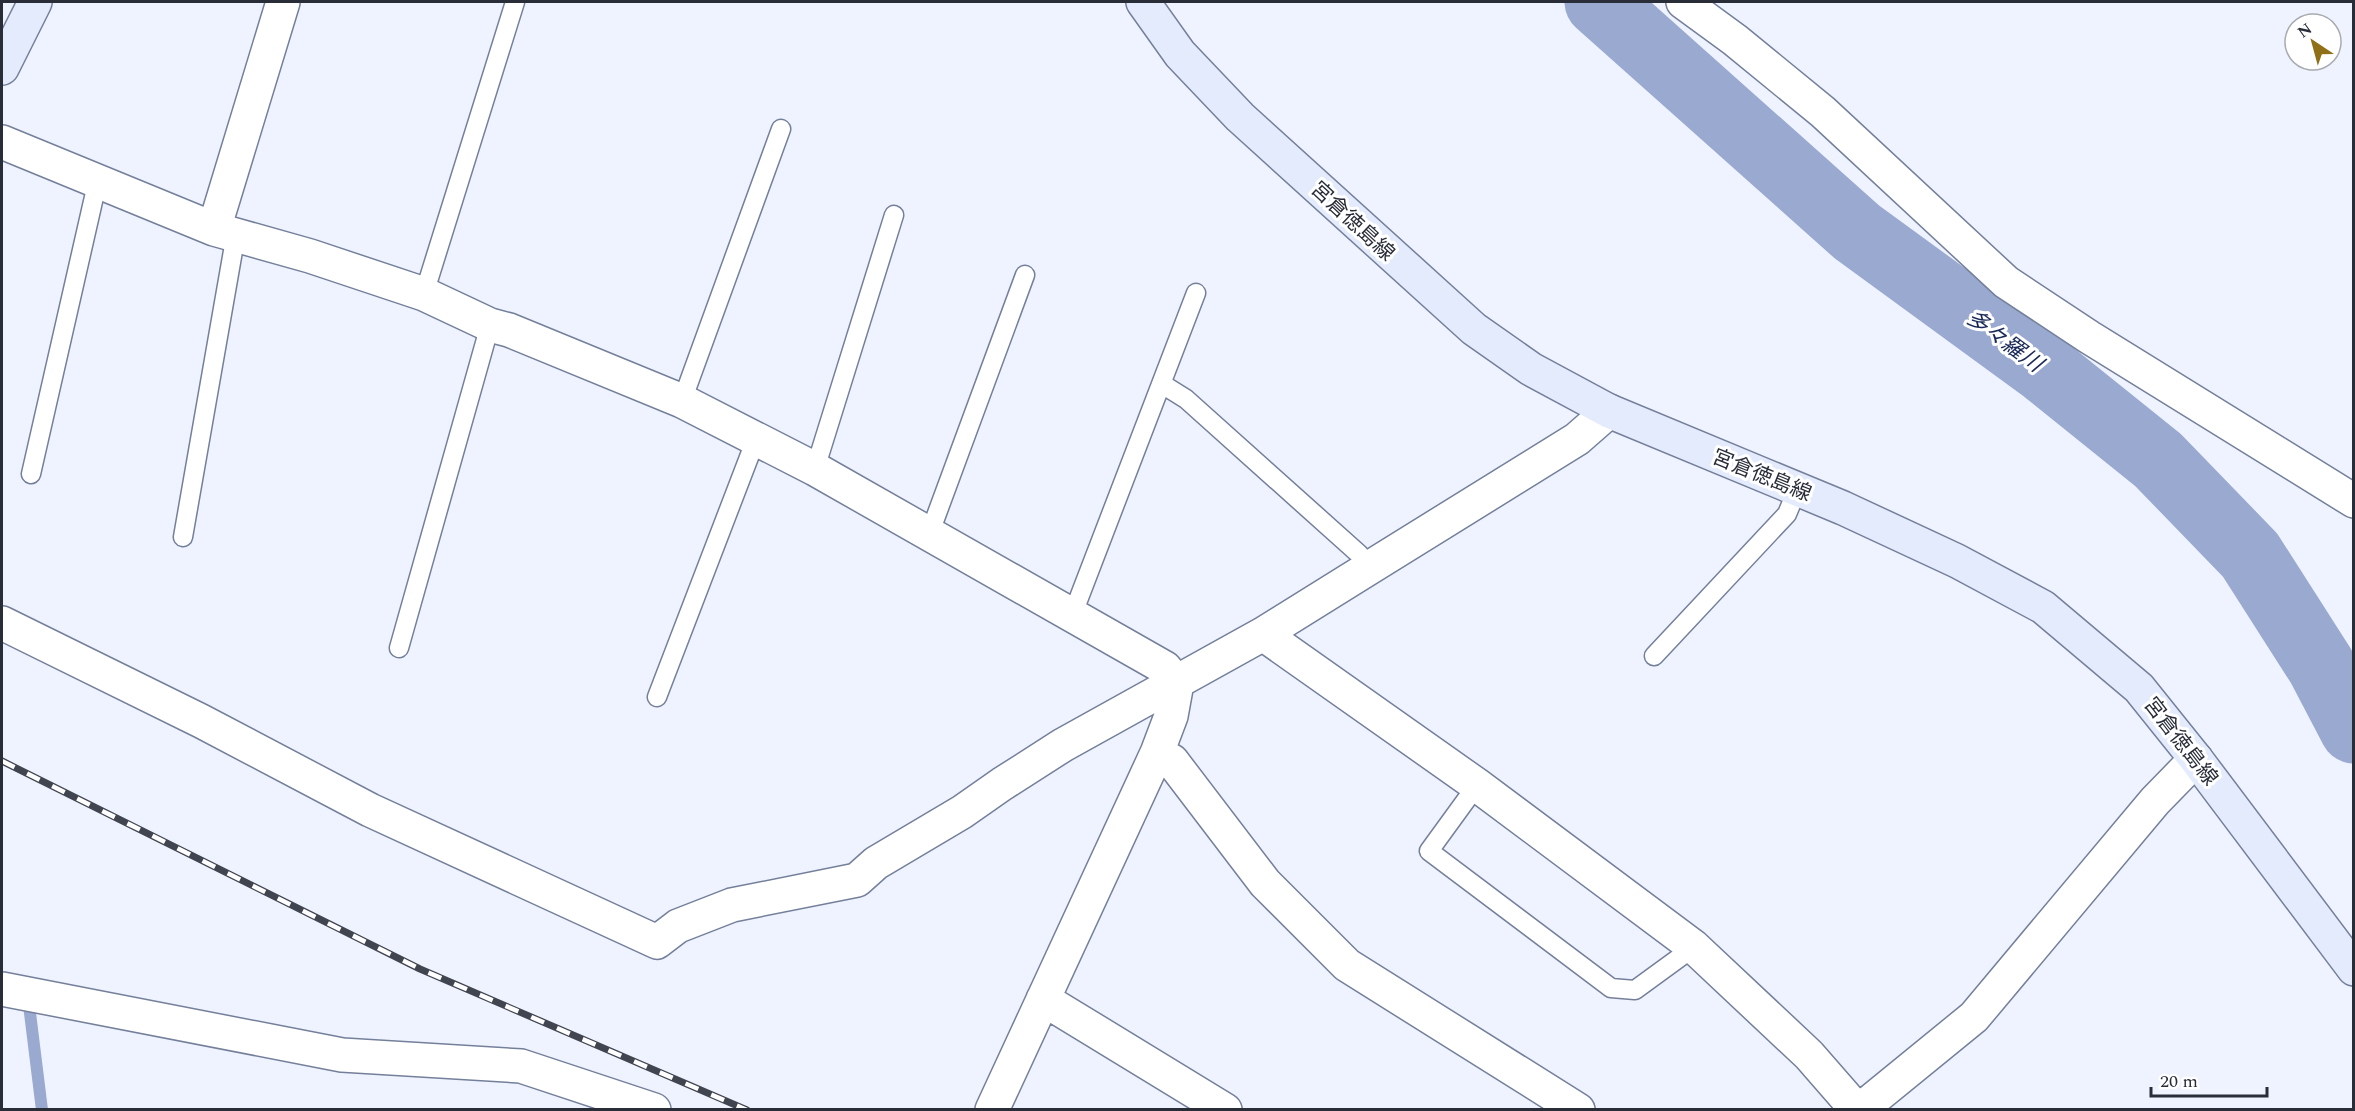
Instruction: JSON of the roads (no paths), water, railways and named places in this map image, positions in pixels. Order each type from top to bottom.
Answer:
[{"type":"main road","points":[[2,68],[35,2]]},
{"type":"main road","name":"宮倉徳島線","points":[[1143,2],[1180,54],[1240,117],[1474,329],[1531,369],[1609,411],[1797,490],[1957,561],[2043,607],[2139,688],[2196,759],[2354,969]]},
{"type":"street","points":[[226,232],[283,2]]},
{"type":"street","points":[[1683,2],[1735,40],[1823,112],[2006,282],[2089,337],[2354,501]]},
{"type":"street","points":[[2,142],[226,232],[310,256],[424,294],[490,325],[509,330],[682,401],[815,469],[1165,668],[1177,683],[1171,716],[1157,753],[992,1110]]},
{"type":"street","points":[[2,623],[201,721],[370,810],[657,942],[678,926],[732,905],[857,880],[876,863],[962,812],[1064,745],[1263,634],[1576,439],[1609,411]]},
{"type":"street","points":[[1263,634],[1477,785],[1694,947],[1809,1055],[1858,1110],[1974,1017],[2155,801],[2196,759]]},
{"type":"street","points":[[1157,753],[1172,761],[1265,883],[1347,965],[1578,1110]]},
{"type":"street","points":[[2,989],[342,1055],[521,1066],[654,1110]]},
{"type":"street","points":[[1042,999],[1225,1110]]},
{"type":"lane","points":[[424,294],[515,2]]},
{"type":"lane","points":[[682,401],[782,129]]},
{"type":"lane","points":[[31,474],[94,197],[100,182]]},
{"type":"lane","points":[[815,469],[894,215]]},
{"type":"lane","points":[[183,537],[233,251],[226,232]]},
{"type":"lane","points":[[929,535],[1025,275]]},
{"type":"lane","points":[[1072,616],[1196,293]]},
{"type":"lane","points":[[399,648],[490,325]]},
{"type":"lane","points":[[1162,384],[1195,407],[1359,554],[1369,568]]},
{"type":"lane","points":[[657,697],[756,439]]},
{"type":"lane","points":[[1654,656],[1788,514],[1797,490]]},
{"type":"lane","points":[[1477,785],[1429,851],[1611,988],[1635,990],[1694,947]]},
{"type":"waterway","name":"多々羅川","points":[[1599,2],[1857,232],[2046,370],[2158,460],[2250,555],[2321,666],[2354,729]]},
{"type":"waterway","points":[[18,1003],[29,1005],[42,1110]]},
{"type":"railway","points":[[2,761],[420,969],[747,1110]]}]
